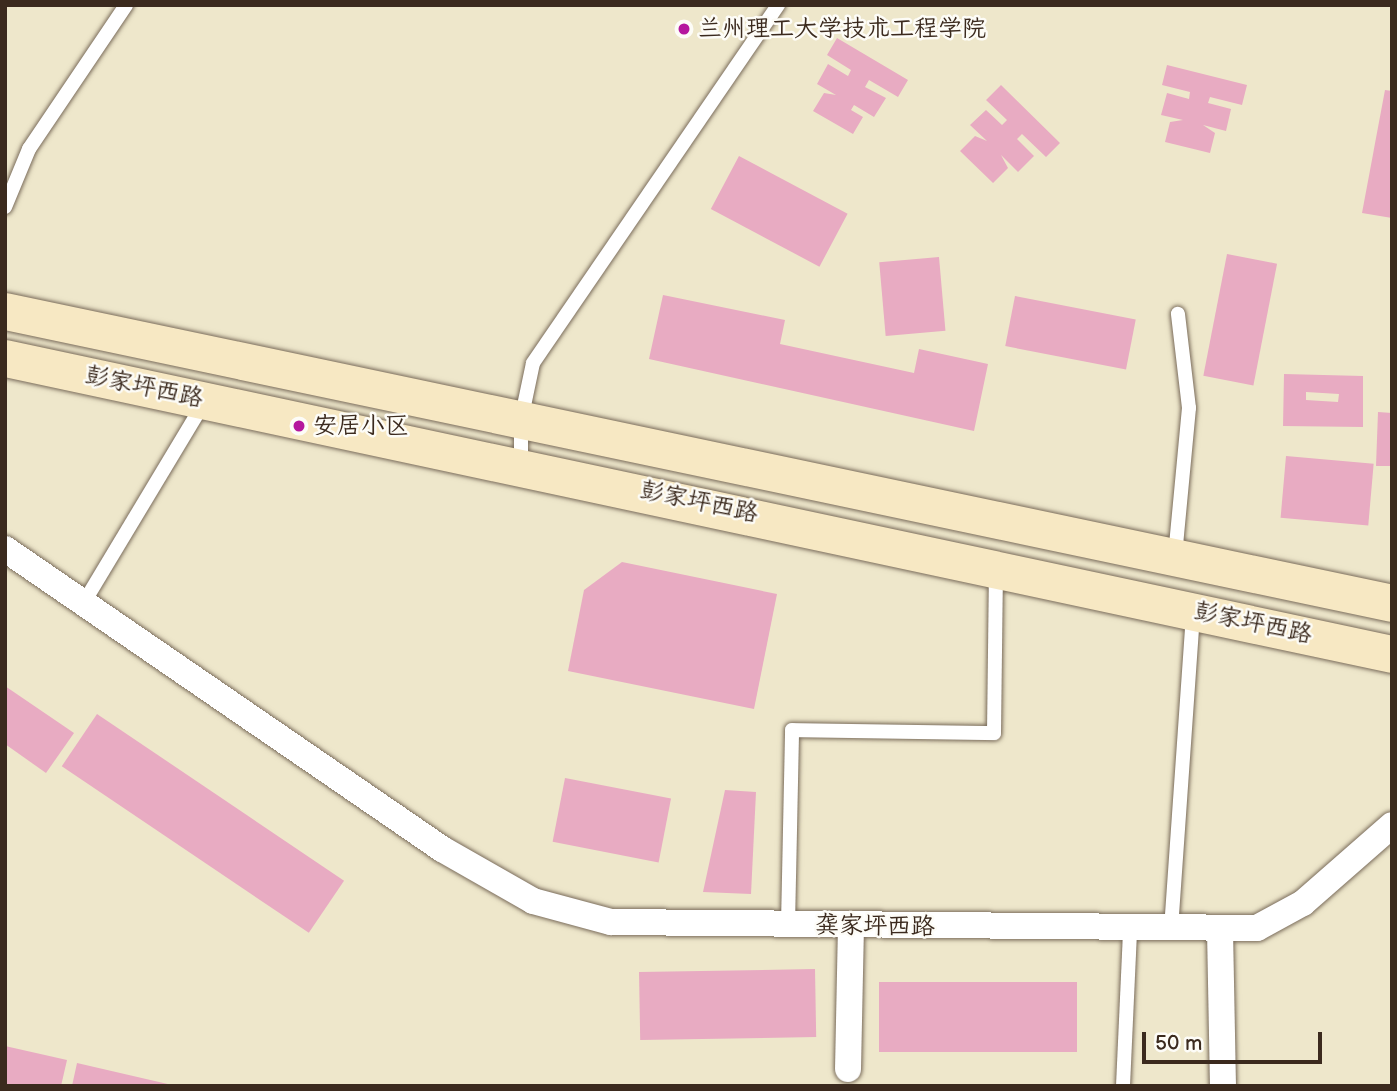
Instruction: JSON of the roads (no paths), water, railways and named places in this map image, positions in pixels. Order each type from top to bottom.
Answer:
[{"type":"main road","name":"彭家坪西路","points":[[5,311],[1392,603]]},
{"type":"main road","name":"彭家坪西路","points":[[5,358],[996,566],[1392,654]]},
{"type":"street","name":"龚家坪西路","points":[[5,549],[431,842],[533,901],[611,922],[1130,929],[1257,928],[1303,903],[1392,825]]},
{"type":"street","points":[[848,1069],[851,926]]},
{"type":"street","points":[[1220,929],[1223,1086]]},
{"type":"lane","points":[[5,207],[29,149],[126,5]]},
{"type":"lane","points":[[521,466],[521,420],[533,363],[778,5]]},
{"type":"lane","points":[[1175,558],[1189,408],[1178,314]]},
{"type":"lane","points":[[83,604],[205,399]]},
{"type":"lane","points":[[788,925],[792,730],[994,733],[996,566]]},
{"type":"lane","points":[[1171,929],[1193,610]]},
{"type":"lane","points":[[1122,1086],[1130,929]]},
{"type":"place","name":"兰州理工大学技术工程学院","points":[[684,29]]},
{"type":"place","name":"安居小区","points":[[299,426]]}]
